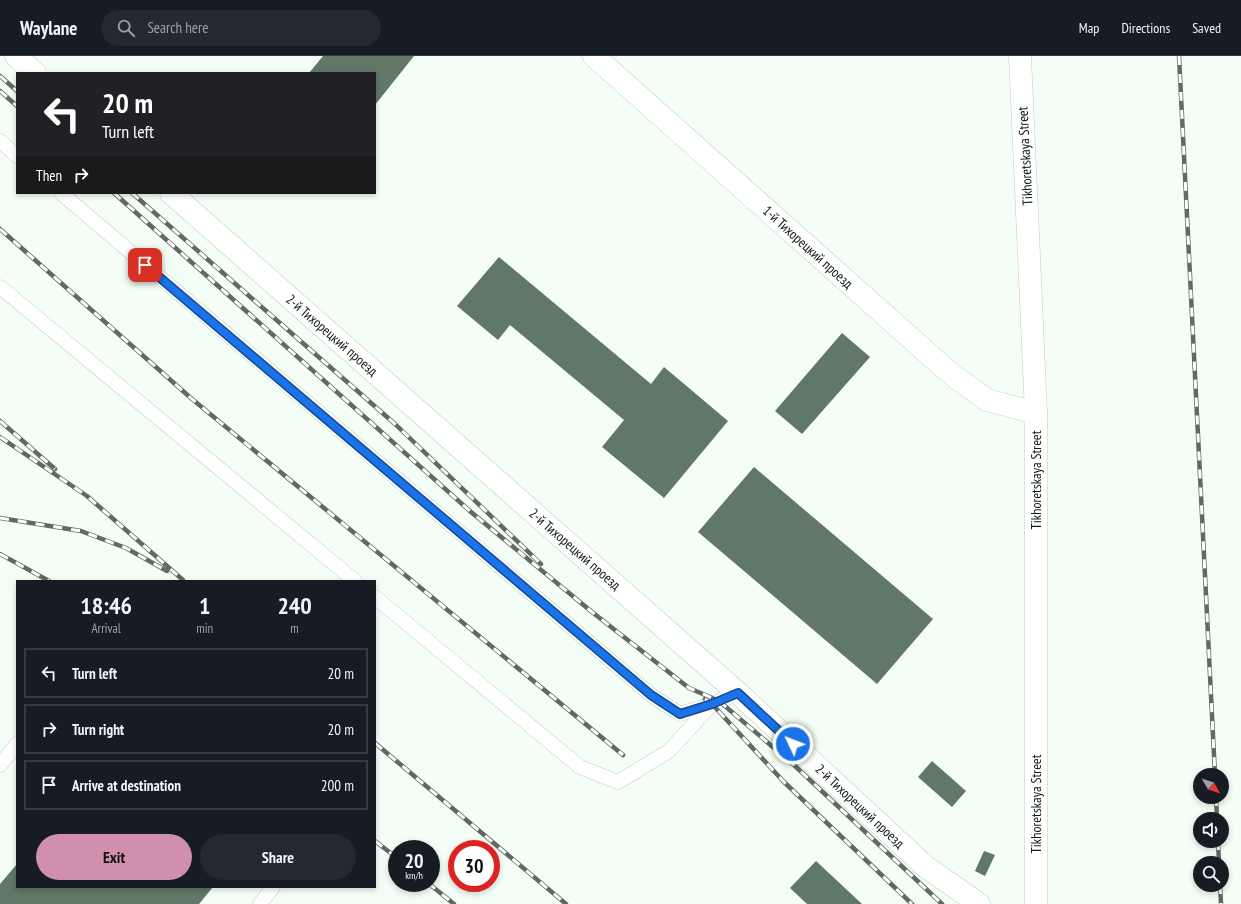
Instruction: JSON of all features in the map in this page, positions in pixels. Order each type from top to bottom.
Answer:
[{"type":"street","points":[[16,56],[34,72]]},
{"type":"street","name":"1-й Тихорецкий проезд","points":[[594,56],[951,374],[987,400],[1036,413]]},
{"type":"street","name":"Tikhoretskaya Street","points":[[1020,56],[1036,413],[1036,904]]},
{"type":"street","name":"2-й Тихорецкий проезд","points":[[172,194],[738,693],[926,867],[979,904]]},
{"type":"lane","points":[[0,141],[16,155]]},
{"type":"lane","points":[[62,194],[651,695],[680,714],[712,704],[738,693]]},
{"type":"lane","points":[[0,287],[354,580]]},
{"type":"lane","points":[[376,598],[580,767],[618,782],[669,751],[712,704]]},
{"type":"lane","points":[[0,765],[16,745]]},
{"type":"lane","points":[[260,904],[272,888]]},
{"type":"building","points":[[323,56],[414,56],[376,104],[376,72],[310,72]]},
{"type":"building","points":[[499,257],[651,384],[664,367],[728,421],[664,498],[602,447],[624,420],[510,325],[498,340],[457,306]]},
{"type":"building","points":[[842,333],[870,357],[802,434],[775,411]]},
{"type":"building","points":[[754,467],[933,619],[877,684],[698,532]]},
{"type":"building","points":[[932,761],[966,791],[952,807],[918,777]]},
{"type":"building","points":[[984,851],[995,855],[985,876],[975,871]]},
{"type":"building","points":[[816,861],[862,904],[807,904],[790,888]]},
{"type":"building","points":[[16,865],[16,888],[212,888],[199,904],[0,904],[0,884]]},
{"type":"railway","points":[[1179,56],[1215,768]]},
{"type":"railway","points":[[0,76],[16,90]]},
{"type":"railway","points":[[0,91],[16,105]]},
{"type":"railway","points":[[115,194],[471,512],[592,612],[689,688],[719,701],[794,765],[942,904]]},
{"type":"railway","points":[[133,194],[395,424],[541,564]]},
{"type":"railway","points":[[0,229],[192,399],[623,755]]},
{"type":"railway","points":[[0,421],[55,469]]},
{"type":"railway","points":[[0,437],[87,496],[183,580]]},
{"type":"railway","points":[[0,518],[81,531],[126,548],[167,571]]},
{"type":"railway","points":[[0,554],[47,580]]},
{"type":"railway","points":[[705,699],[712,704],[784,782],[912,904]]},
{"type":"railway","points":[[376,744],[566,904]]},
{"type":"railway","points":[[1216,804],[1217,812]]},
{"type":"railway","points":[[376,842],[388,851]]},
{"type":"railway","points":[[1218,848],[1219,856]]},
{"type":"railway","points":[[439,892],[454,904]]},
{"type":"railway","points":[[1220,892],[1221,904]]},
{"type":"route","points":[[145,265],[651,695],[680,714],[712,704],[738,693],[793,744]]}]
